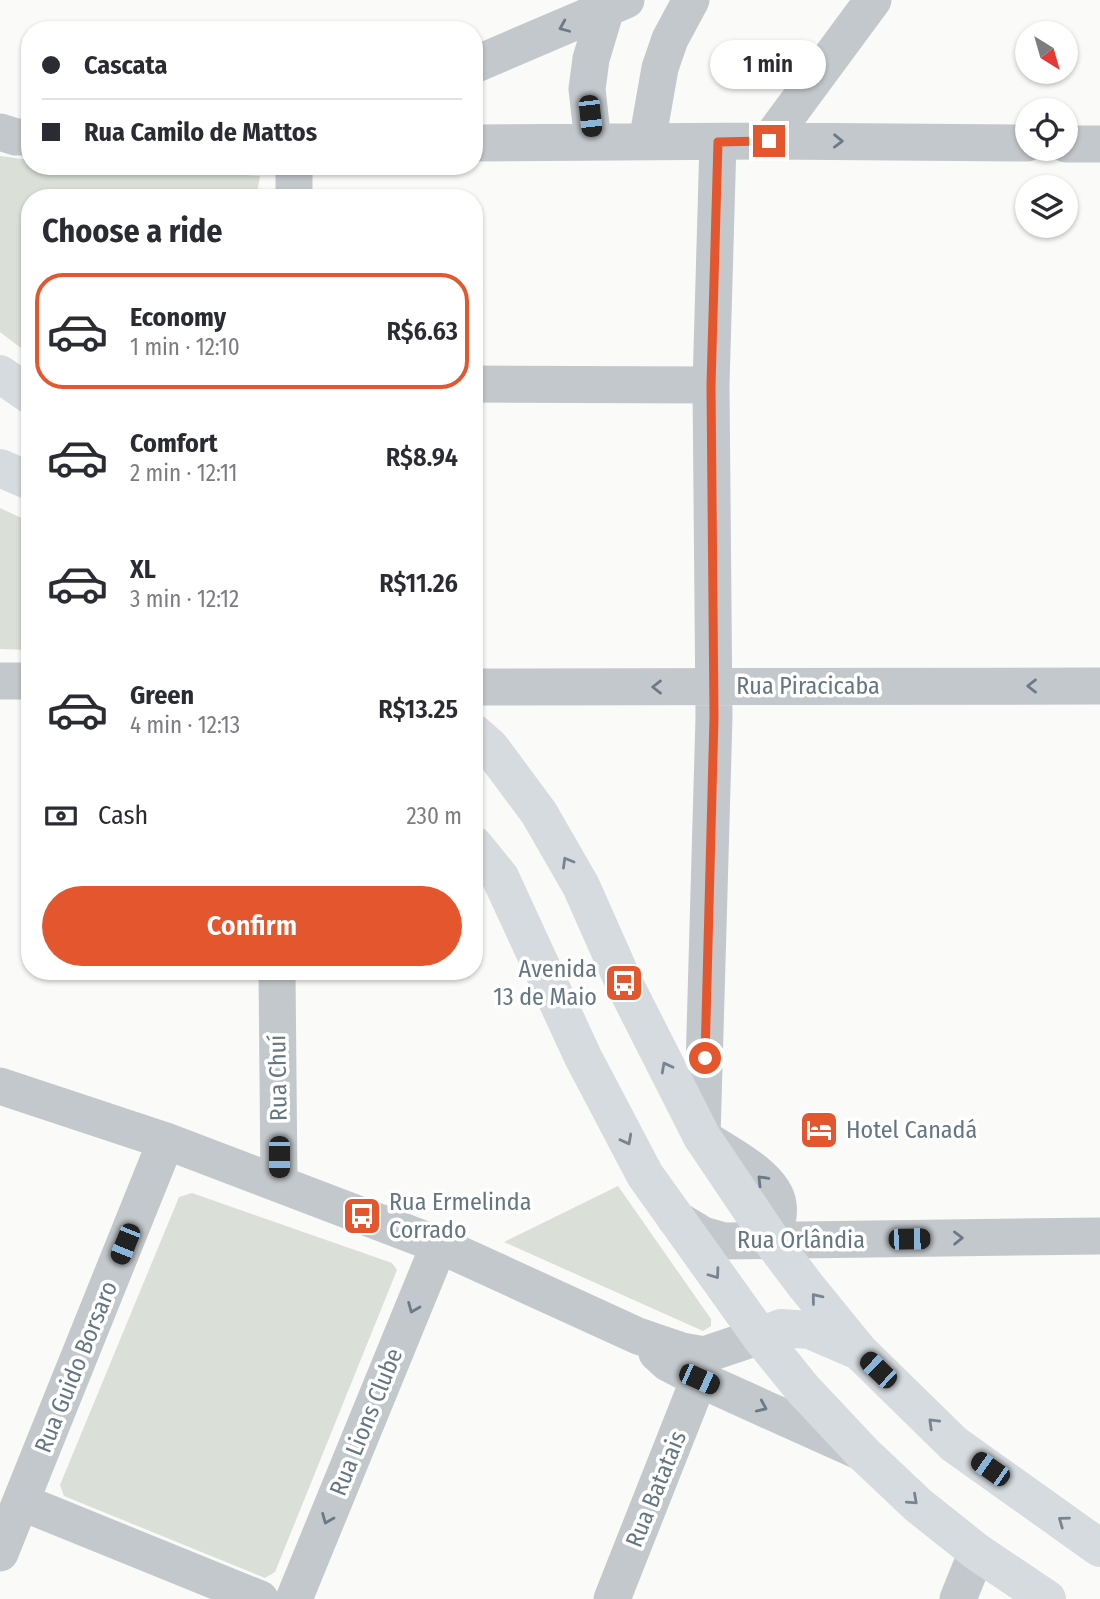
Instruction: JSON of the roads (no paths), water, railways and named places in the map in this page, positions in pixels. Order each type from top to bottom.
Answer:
[{"type":"main road","points":[[0,374],[21,389]]},
{"type":"main road","points":[[0,468],[21,477]]},
{"type":"main road","points":[[483,741],[539,813],[581,886],[624,983],[702,1137],[772,1241],[859,1351],[954,1444],[1100,1548]]},
{"type":"main road","points":[[483,856],[500,877],[583,1057],[645,1175],[760,1336],[802,1388],[863,1453],[918,1505],[977,1552],[1047,1599]]},
{"type":"main road","points":[[760,1336],[781,1328],[810,1330],[859,1351]]},
{"type":"street","points":[[647,142],[660,68],[670,38],[691,0]]},
{"type":"street","points":[[769,141],[873,0]]},
{"type":"street","points":[[593,142],[587,89],[591,59],[616,4]]},
{"type":"street","points":[[483,61],[616,4]]},
{"type":"street","points":[[0,132],[21,136]]},
{"type":"street","points":[[483,142],[1015,144]]},
{"type":"street","points":[[702,1137],[714,686],[711,385],[718,142]]},
{"type":"street","points":[[1078,144],[1100,144]]},
{"type":"street","points":[[483,384],[711,385]]},
{"type":"street","points":[[0,681],[21,681]]},
{"type":"street","name":"Rua Piracicaba","points":[[483,687],[1100,685]]},
{"type":"street","name":"Rua Chuí","points":[[277,980],[279,1184]]},
{"type":"street","points":[[0,1086],[166,1141],[439,1245],[638,1336],[681,1351],[704,1354],[760,1336]]},
{"type":"street","name":"Rua Guido Borsaro","points":[[0,1553],[166,1141]]},
{"type":"street","name":"Rua Orlândia","points":[[675,1218],[703,1235],[724,1241],[1100,1236]]},
{"type":"street","name":"Rua Lions Clube","points":[[294,1599],[439,1245]]},
{"type":"street","points":[[638,1336],[668,1363],[863,1453]]},
{"type":"street","name":"Rua Batatais","points":[[612,1599],[699,1379]]},
{"type":"street","points":[[21,1502],[260,1599]]},
{"type":"street","points":[[958,1599],[977,1552]]},
{"type":"place","name":"Avenida 13 de Maio","points":[[624,983]]},
{"type":"place","name":"Hotel Canadá","points":[[819,1130]]},
{"type":"place","name":"Rua Ermelinda Corrado","points":[[362,1216]]}]
